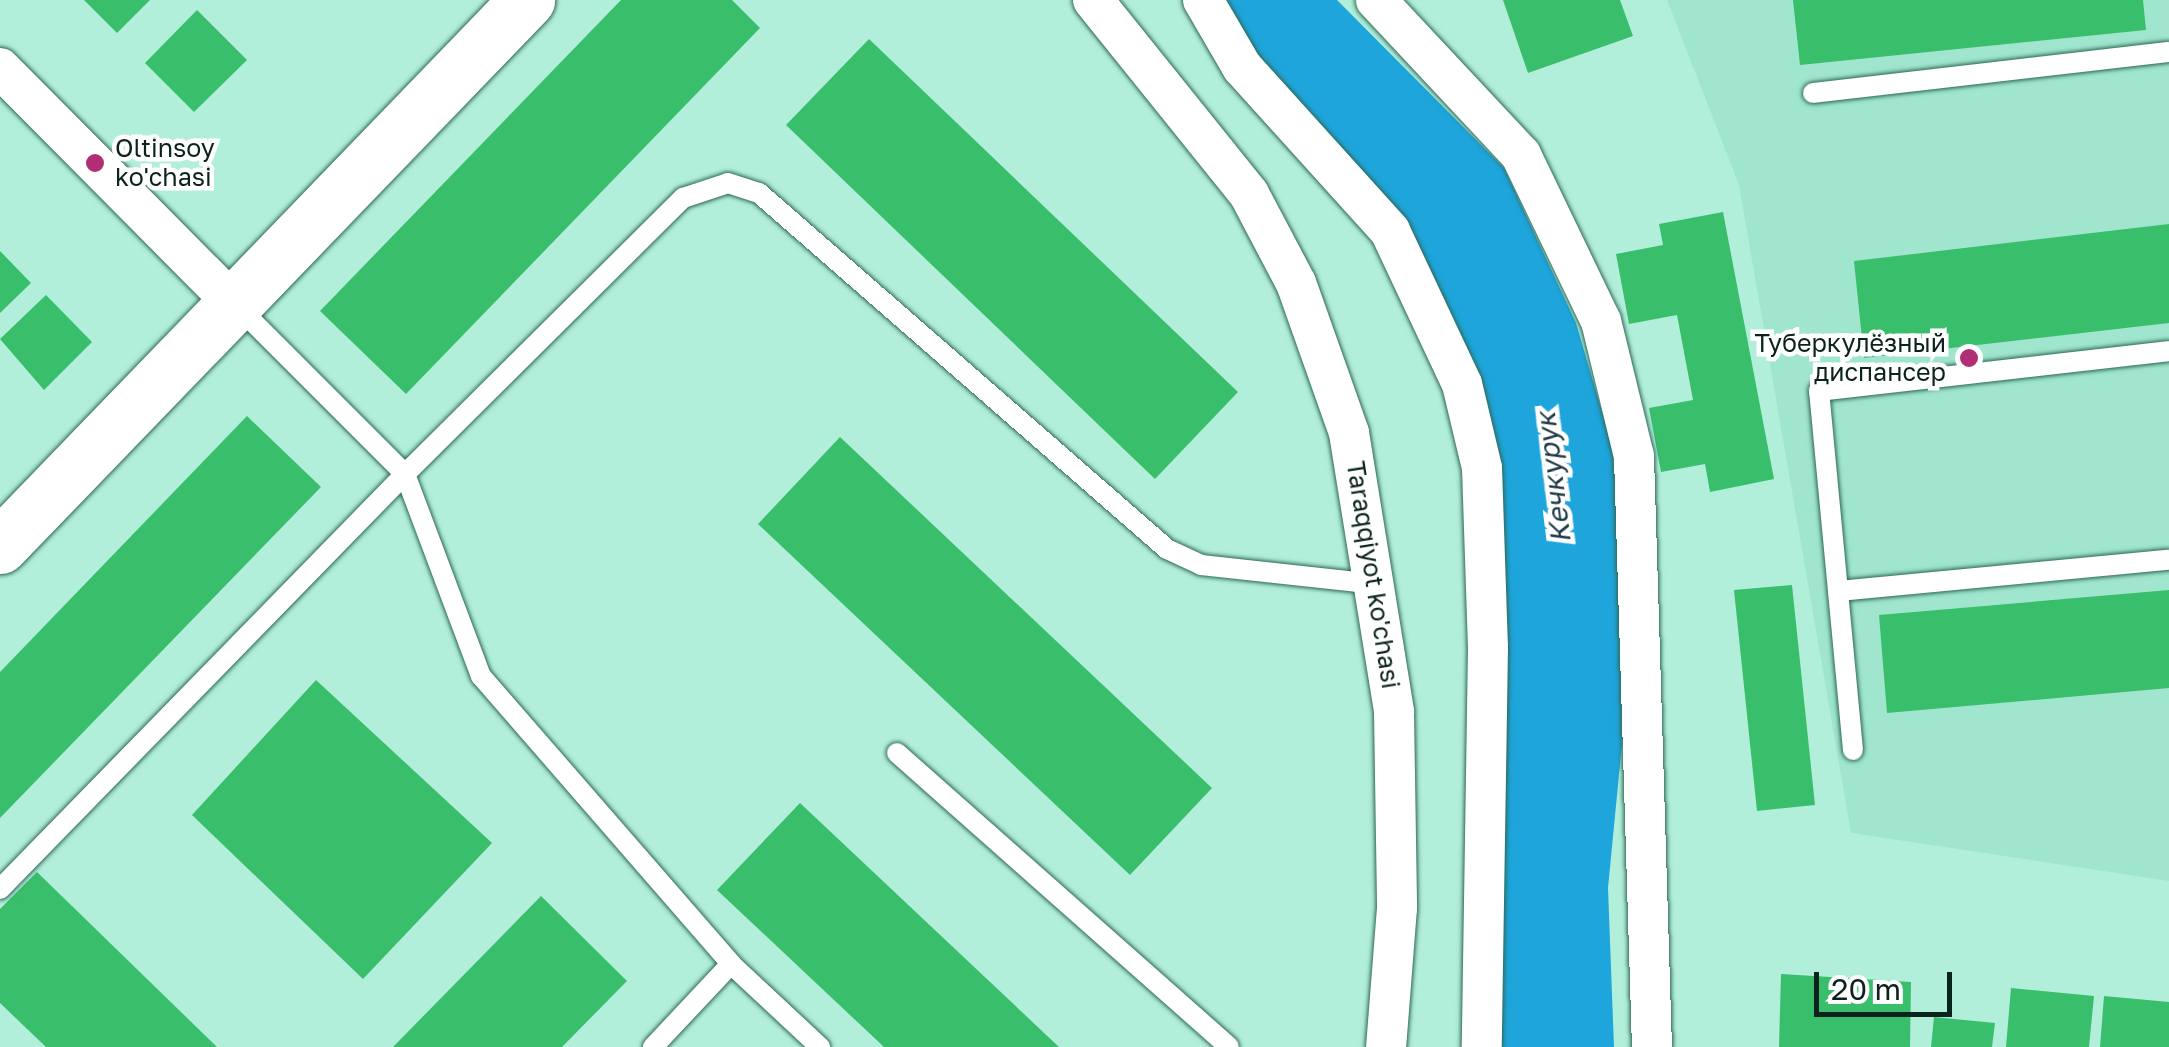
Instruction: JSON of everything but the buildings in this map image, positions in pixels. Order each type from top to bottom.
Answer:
[{"type":"street","points":[[0,546],[528,0]]},
{"type":"street","name":"Taraqqiyot ko'chasi","points":[[1093,0],[1216,144],[1274,238],[1336,388],[1379,584],[1399,840],[1386,1047]]},
{"type":"street","points":[[1203,0],[1242,67],[1390,231],[1462,384],[1482,468],[1487,608],[1482,1047]]},
{"type":"street","points":[[1376,0],[1521,155],[1601,321],[1634,456],[1652,1047]]},
{"type":"street","points":[[0,68],[232,302]]},
{"type":"lane","points":[[1813,94],[2169,52]]},
{"type":"lane","points":[[0,889],[683,198],[728,183],[759,193],[1167,549],[1201,565],[1379,584]]},
{"type":"lane","points":[[232,302],[406,474],[481,676],[732,964],[820,1047]]},
{"type":"lane","points":[[1853,750],[1819,391],[2169,351]]},
{"type":"lane","points":[[1838,591],[2169,560]]},
{"type":"lane","points":[[896,753],[1229,1047]]},
{"type":"lane","points":[[653,1047],[732,964]]},
{"type":"shaded area","name":"Туберкулёзный диспансер","points":[[1667,0],[2169,0],[2169,881],[1851,833],[1739,185]]},
{"type":"water","name":"Кечкурук","points":[[1219,0],[1337,0],[1504,168],[1576,323],[1612,446],[1631,651],[1608,888],[1614,1047],[1499,1047],[1475,386]]},
{"type":"place","name":"Oltinsoy ko'chasi","points":[[95,163]]},
{"type":"place","name":"Туберкулёзный диспансер","points":[[1969,358]]}]
